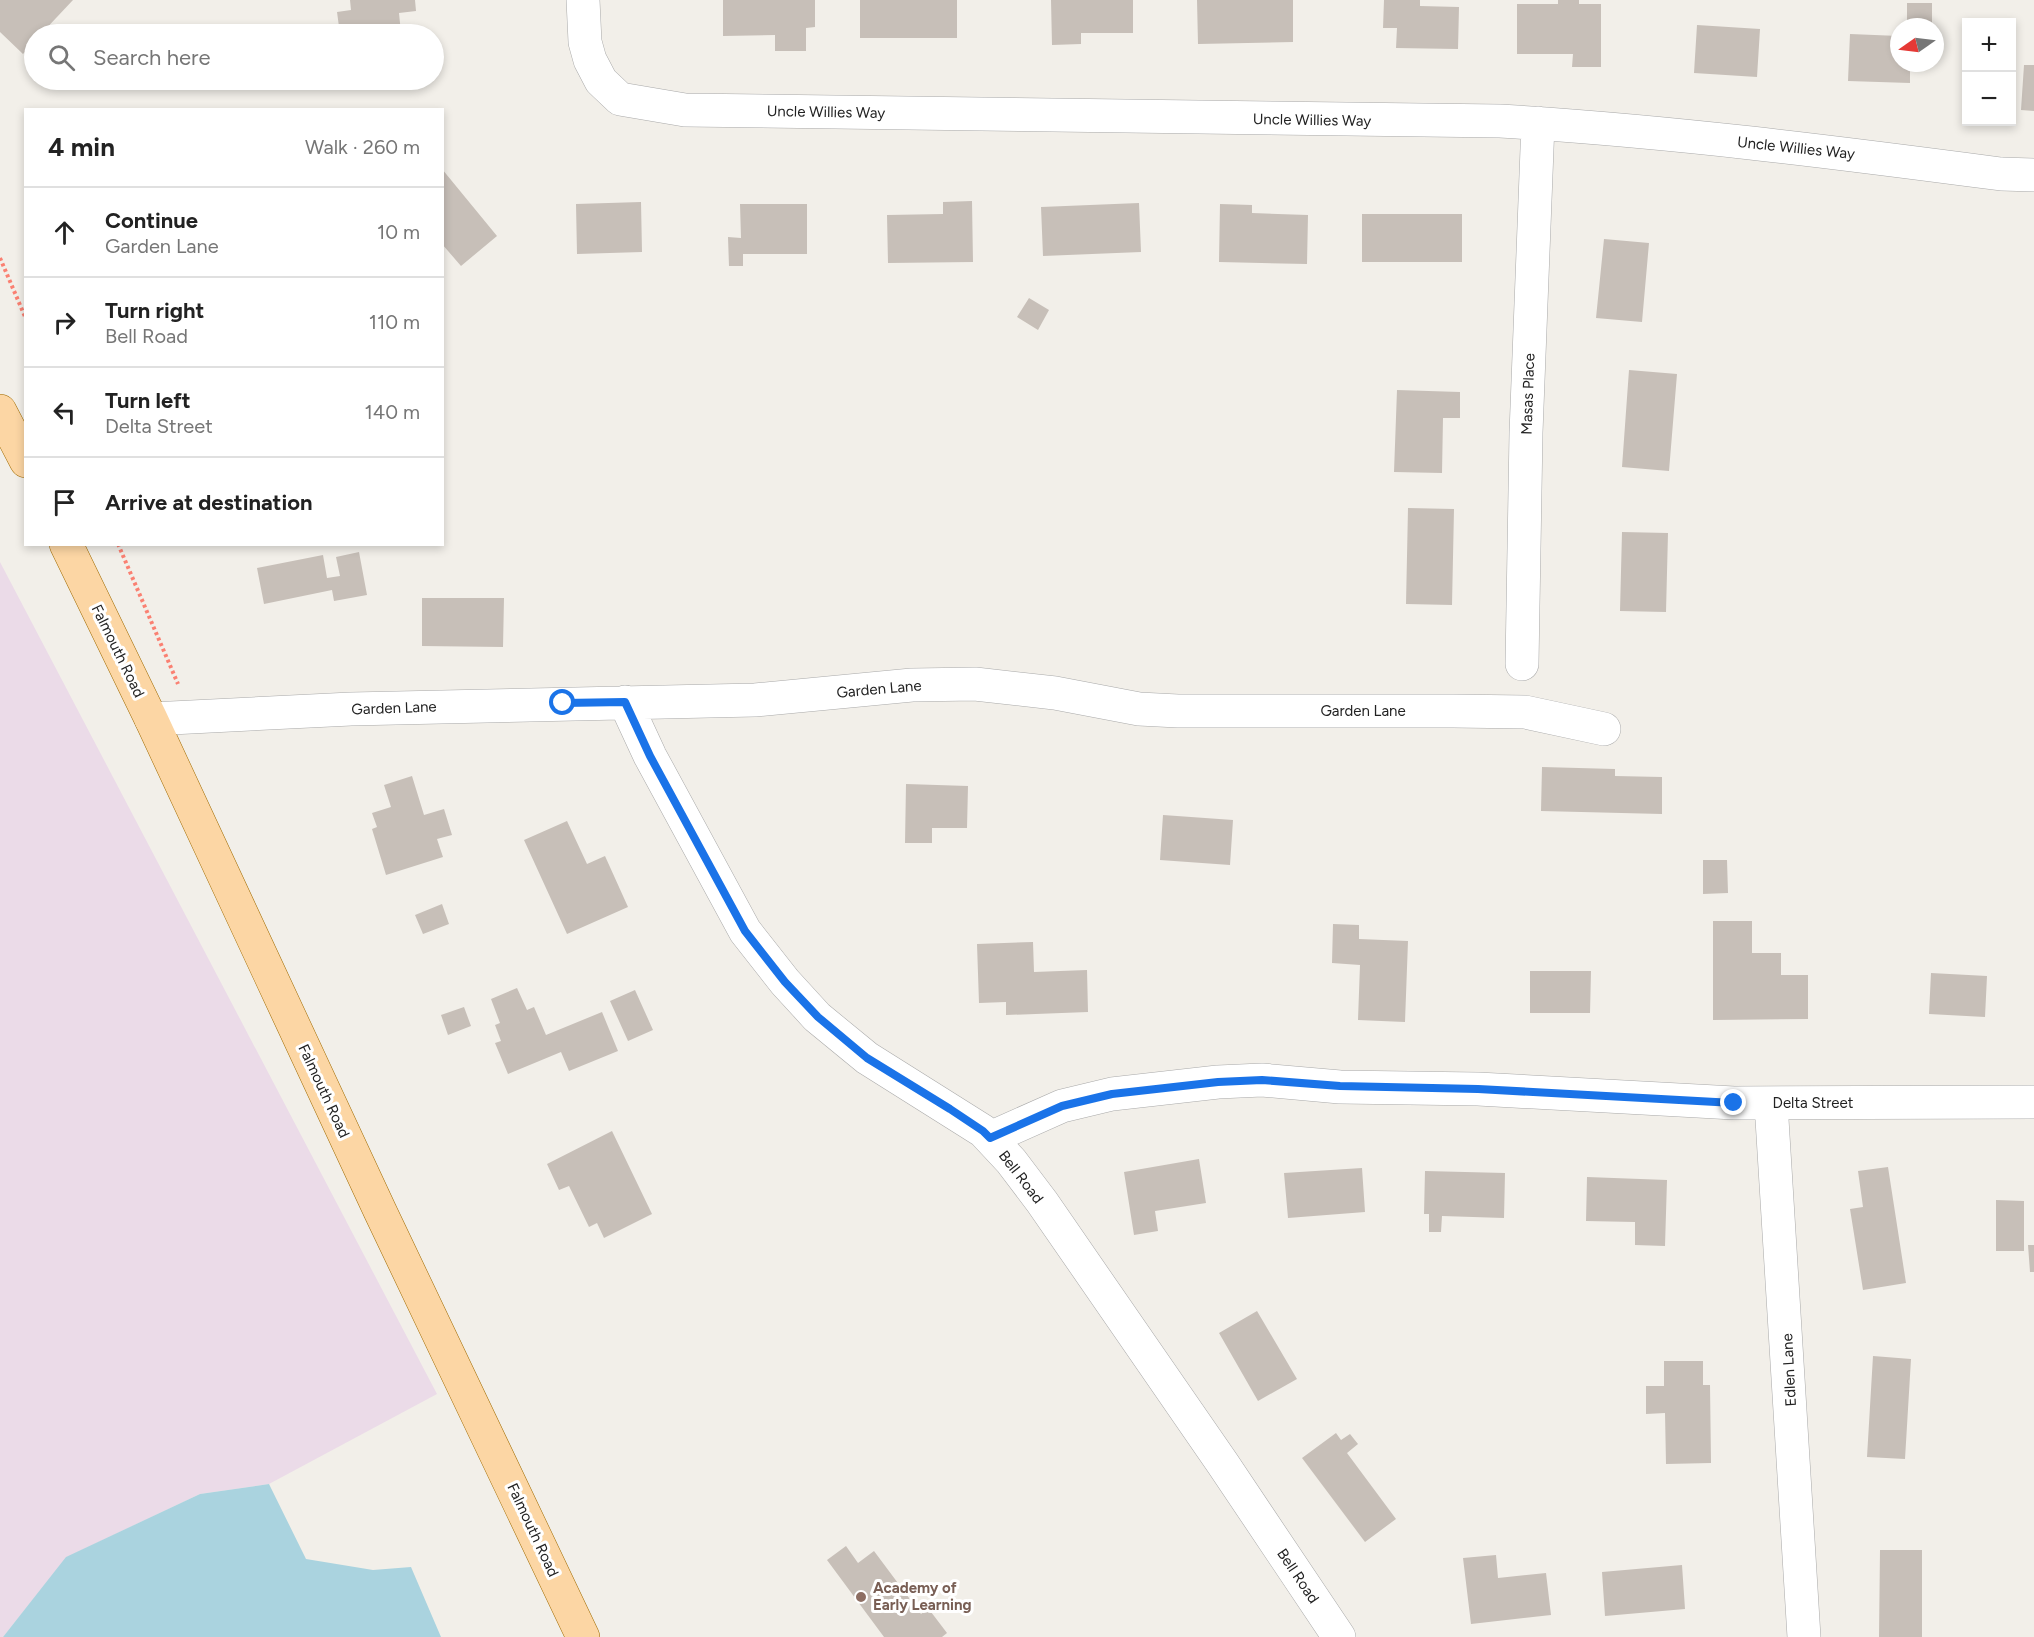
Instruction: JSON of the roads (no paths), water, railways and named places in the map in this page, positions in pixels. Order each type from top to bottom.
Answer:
[{"type":"main road","points":[[0,411],[24,457]]},
{"type":"main road","name":"Falmouth Road","points":[[67,546],[151,719],[374,1200],[583,1637]]},
{"type":"street","name":"Uncle Willies Way","points":[[583,0],[585,42],[598,76],[620,99],[685,110],[1500,121],[1795,147],[2001,174],[2034,175]]},
{"type":"street","name":"Masas Place","points":[[1522,664],[1526,433],[1538,123]]},
{"type":"street","name":"Garden Lane","points":[[151,719],[351,709],[755,700],[912,685],[975,684],[1055,693],[1139,709],[1525,712],[1604,729]]},
{"type":"street","name":"Bell Road","points":[[625,702],[650,756],[745,931],[785,982],[818,1017],[867,1058],[950,1109],[990,1138],[1042,1202],[1340,1637]]},
{"type":"street","name":"Delta Street","points":[[990,1138],[1062,1106],[1112,1094],[1218,1082],[1262,1080],[1340,1086],[1478,1089],[1734,1103],[2034,1102]]},
{"type":"street","name":"Edlen Lane","points":[[1771,1103],[1804,1637]]},
{"type":"water","points":[[269,1484],[306,1559],[373,1570],[411,1567],[441,1637],[3,1637],[66,1557],[200,1494]]},
{"type":"place","name":"Academy of Early Learning","points":[[861,1597]]}]
